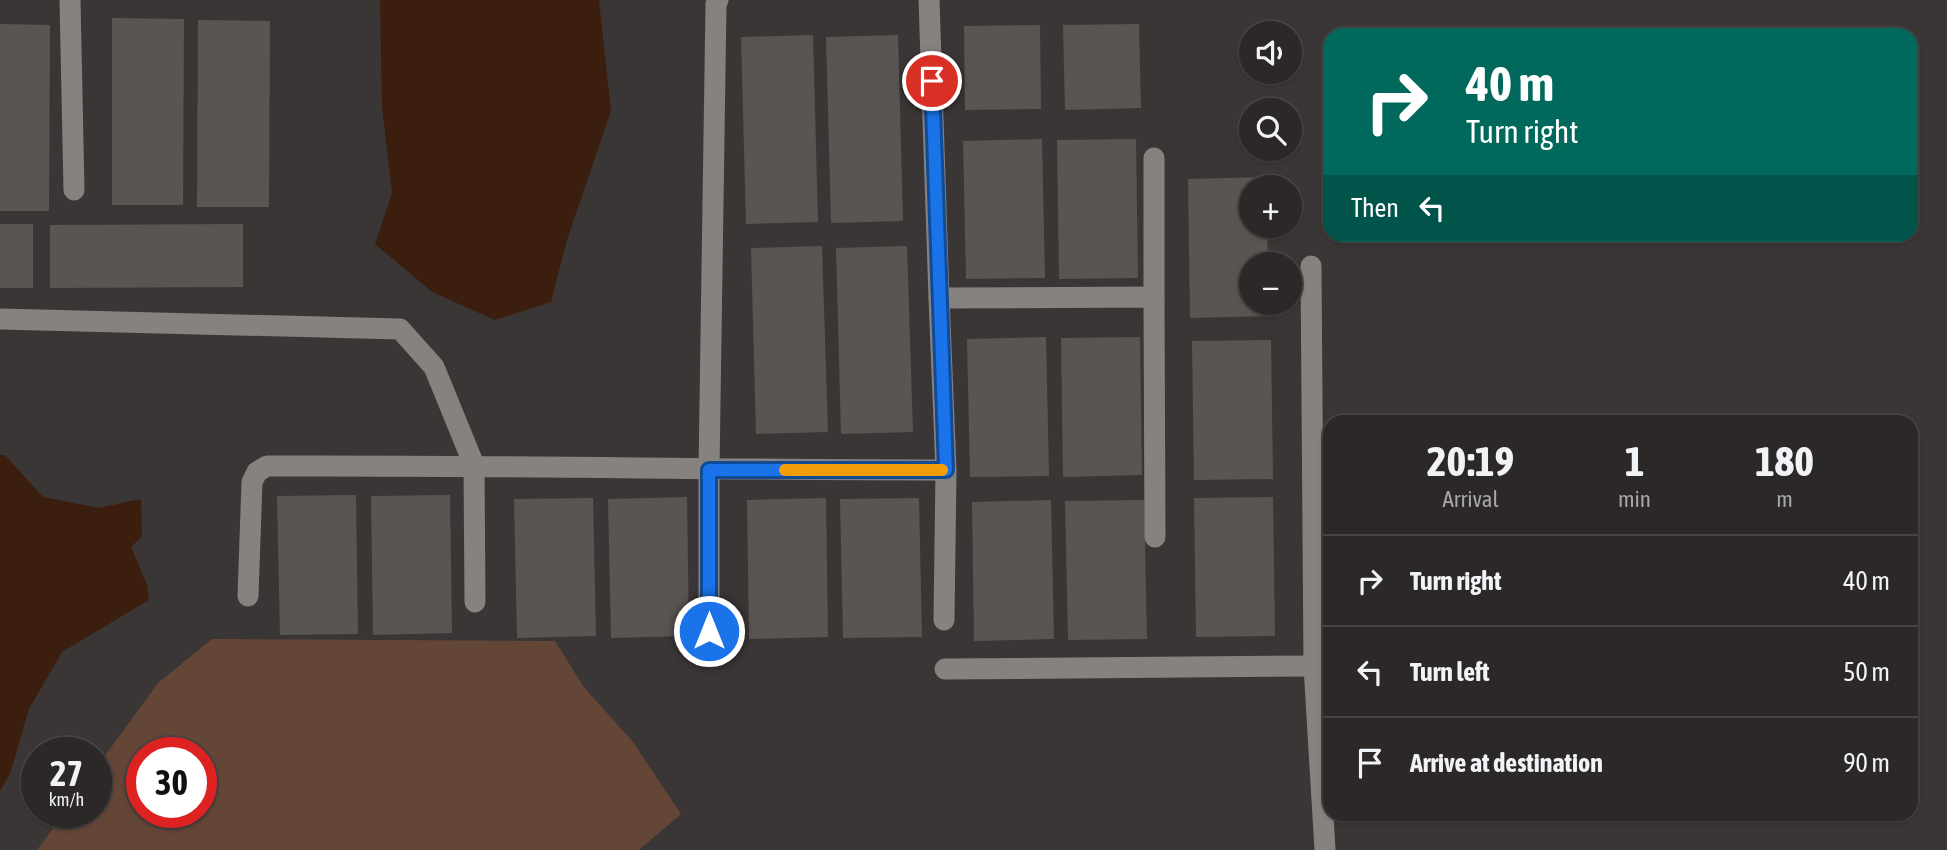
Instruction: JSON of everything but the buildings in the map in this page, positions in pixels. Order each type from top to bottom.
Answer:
[{"type":"street","points":[[70,0],[74,190]]},
{"type":"street","points":[[709,631],[709,470],[718,0]]},
{"type":"street","points":[[929,0],[946,470],[944,620]]},
{"type":"street","points":[[1154,158],[1155,537]]},
{"type":"street","points":[[1311,266],[1314,666],[1323,817]]},
{"type":"street","points":[[939,298],[1154,297]]},
{"type":"street","points":[[0,319],[400,329],[434,367],[474,465],[475,602]]},
{"type":"street","points":[[248,596],[252,482],[257,472],[267,466],[474,465],[709,470],[946,470]]},
{"type":"street","points":[[945,669],[1314,666]]},
{"type":"street","points":[[1323,821],[1325,850]]},
{"type":"shaded area","points":[[380,0],[599,0],[611,111],[567,240],[551,302],[495,320],[432,292],[375,244],[392,193],[382,107]]},
{"type":"shaded area","points":[[0,455],[5,455],[43,497],[99,508],[141,499],[142,536],[131,547],[147,584],[149,600],[62,652],[29,709],[10,774],[0,791]]},
{"type":"shaded area","points":[[212,639],[555,641],[583,686],[633,742],[681,814],[639,850],[37,850],[53,828],[112,828],[112,746],[158,683]]},
{"type":"slow traffic","points":[[785,470],[942,470]]},
{"type":"route","points":[[709,631],[709,470],[946,470],[932,81]]}]
